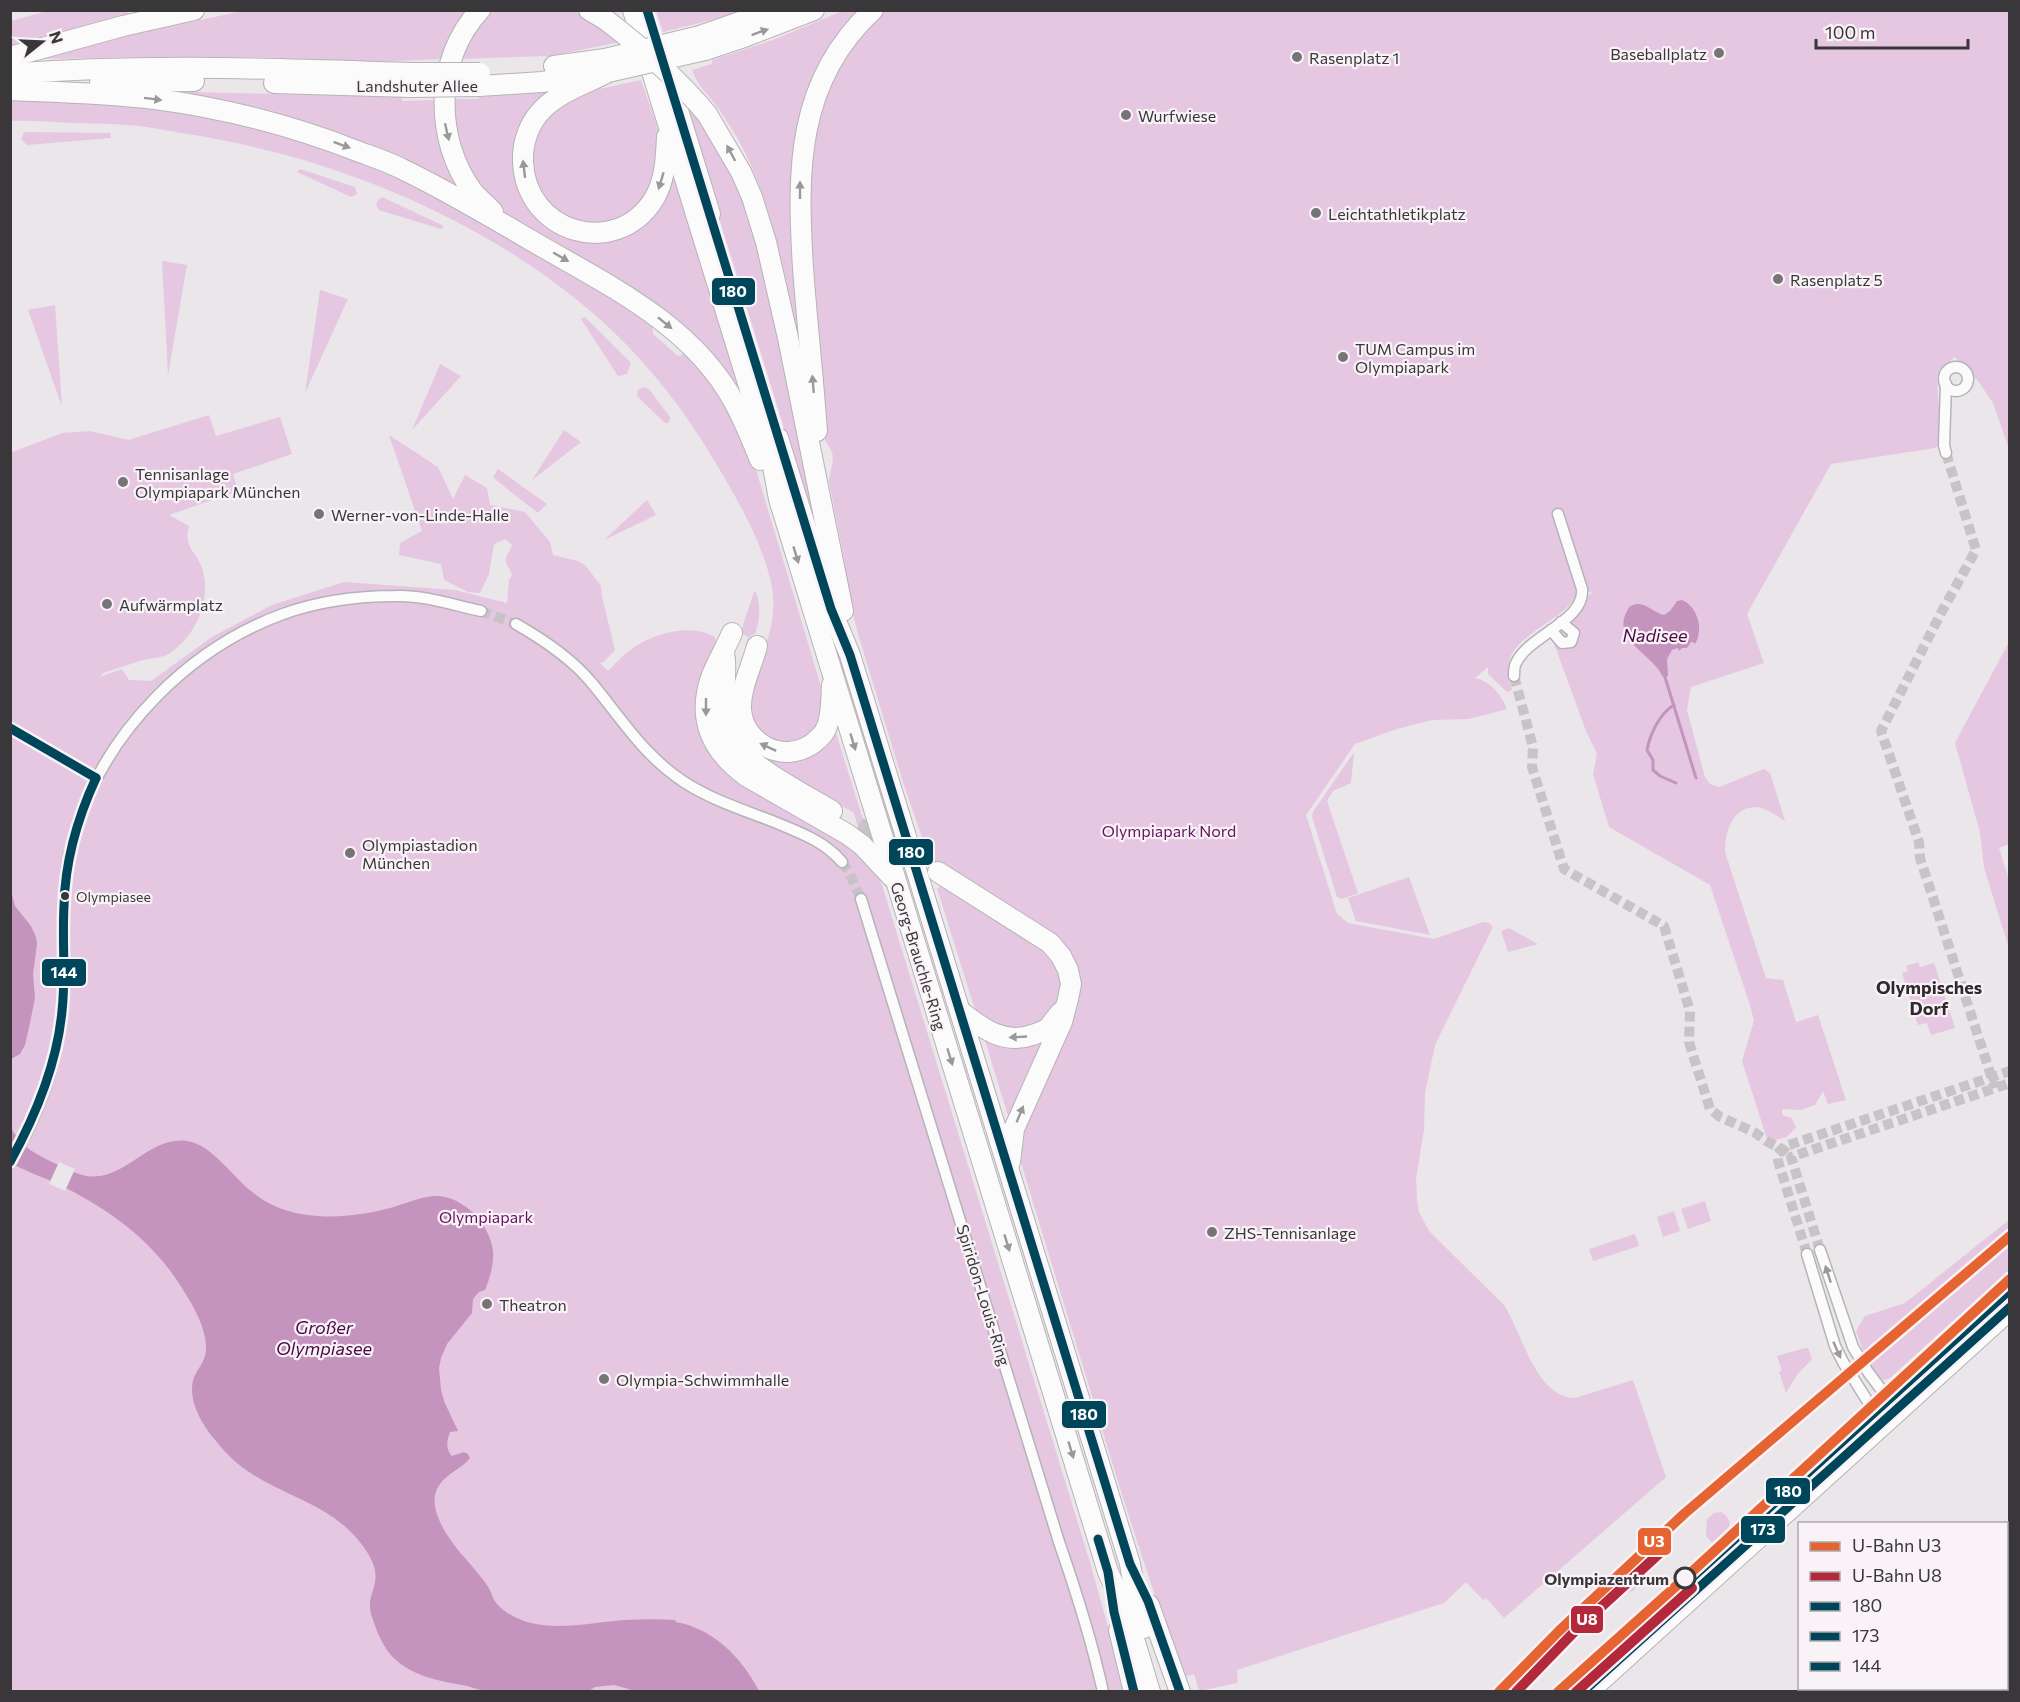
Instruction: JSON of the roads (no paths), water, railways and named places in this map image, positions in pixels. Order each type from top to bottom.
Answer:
[{"type":"highway","points":[[123,26],[162,10]]},
{"type":"highway","points":[[10,57],[123,26],[194,10]]},
{"type":"highway","points":[[480,10],[461,36],[452,58],[444,100],[445,123],[460,170],[474,193],[510,228]]},
{"type":"highway","points":[[589,10],[606,20],[655,58],[684,86],[707,114],[726,144],[752,197],[777,287],[842,605],[850,655]]},
{"type":"highway","name":"Georg-Brauchle-Ring","points":[[633,10],[772,460],[778,499],[1108,1572],[1125,1609],[1150,1692]]},
{"type":"highway","name":"Georg-Brauchle-Ring","points":[[647,10],[827,598],[850,655],[1130,1564],[1137,1605],[1164,1692]]},
{"type":"highway","name":"Landshuter Allee","points":[[702,43],[774,10]]},
{"type":"highway","name":"Landshuter Allee","points":[[10,88],[62,83],[208,80],[479,79],[542,82],[702,43],[814,10]]},
{"type":"highway","points":[[813,463],[817,439],[800,221],[804,138],[814,99],[827,70],[842,46],[873,10]]},
{"type":"highway","points":[[607,65],[553,100],[535,118],[529,129],[522,154],[526,183],[540,210],[561,226],[584,232],[617,228],[632,221],[644,212],[661,184],[668,124]]},
{"type":"highway","name":"Landshuter Allee","points":[[10,74],[67,69],[197,67],[412,80]]},
{"type":"highway","points":[[10,88],[115,95],[206,108],[294,129],[402,169],[617,290],[656,316],[682,338],[719,378],[734,400],[778,499]]},
{"type":"highway","points":[[732,633],[718,660],[708,689],[705,713],[711,735],[724,758],[746,777],[847,834],[862,845],[896,881]]},
{"type":"highway","points":[[725,698],[757,646],[742,693],[741,711],[747,729],[761,745],[785,752],[795,751],[819,739],[828,726],[833,676]]},
{"type":"highway","points":[[724,651],[726,662],[725,727],[730,738],[746,757],[858,827]]},
{"type":"highway","points":[[938,872],[1050,943],[1062,956],[1068,969],[1071,984],[1062,1022],[1014,1129],[1009,1172]]},
{"type":"highway","points":[[960,1011],[985,1030],[999,1037],[1013,1039],[1026,1038],[1048,1027],[1065,1008]]},
{"type":"highway","points":[[1130,1564],[1148,1601],[1180,1692]]},
{"type":"highway","points":[[1108,1572],[1114,1612],[1134,1692]]},
{"type":"main road","points":[[1565,1692],[2010,1290]]},
{"type":"main road","points":[[1592,1692],[1776,1522],[2010,1313]]},
{"type":"street","points":[[1946,384],[1944,445],[1946,453]]},
{"type":"street","points":[[1514,676],[1515,663],[1531,644],[1562,622],[1575,610],[1583,597],[1557,514]]},
{"type":"street","points":[[78,822],[96,778],[109,756],[152,700],[200,659],[268,620],[327,602],[398,596],[436,600],[481,611]]},
{"type":"street","points":[[1551,630],[1559,641],[1565,644],[1571,642],[1574,633],[1562,622]]},
{"type":"street","points":[[516,624],[562,653],[591,681],[639,744],[686,783],[724,802],[801,832],[833,852],[842,862]]},
{"type":"street","points":[[10,728],[96,778]]},
{"type":"street","points":[[10,1163],[29,1130],[47,1082],[60,1024],[64,990],[63,897],[69,854]]},
{"type":"street","name":"Spiridon-Louis-Ring","points":[[861,899],[1094,1650],[1103,1692]]},
{"type":"street","points":[[1820,1250],[1859,1358],[1883,1392],[1880,1407]]},
{"type":"street","points":[[1807,1254],[1828,1325],[1843,1362],[1892,1420]]},
{"type":"street","points":[[1828,1325],[1847,1330]]},
{"type":"water","name":"Nadisee","points":[[1682,600],[1688,603],[1696,613],[1699,626],[1698,638],[1695,644],[1691,642],[1687,648],[1679,651],[1678,648],[1672,650],[1667,659],[1668,676],[1663,677],[1629,639],[1624,621],[1628,609],[1633,605],[1645,605],[1664,615],[1677,601]]},
{"type":"water","points":[[10,869],[11,891],[15,906],[31,926],[37,944],[33,974],[35,998],[30,1023],[25,1045],[20,1054],[11,1059]]},
{"type":"water","name":"Großer Olympiasee","points":[[10,1125],[21,1142],[32,1151],[68,1170],[87,1176],[101,1176],[113,1172],[160,1145],[173,1141],[187,1141],[196,1143],[213,1154],[254,1194],[295,1213],[323,1216],[350,1215],[377,1211],[434,1196],[455,1200],[465,1206],[481,1221],[487,1231],[493,1251],[493,1261],[485,1290],[479,1292],[473,1299],[472,1313],[447,1344],[439,1368],[444,1401],[458,1431],[450,1432],[447,1441],[448,1450],[452,1456],[464,1452],[470,1458],[443,1480],[436,1493],[436,1513],[446,1533],[484,1581],[498,1605],[514,1617],[529,1623],[560,1626],[625,1620],[675,1620],[703,1631],[725,1647],[744,1667],[759,1691],[639,1692],[614,1685],[595,1687],[589,1691],[493,1692],[435,1679],[406,1668],[390,1654],[377,1631],[370,1603],[376,1576],[374,1565],[359,1541],[348,1529],[322,1510],[266,1482],[242,1467],[220,1446],[201,1419],[196,1410],[192,1383],[203,1362],[205,1339],[196,1312],[173,1275],[146,1243],[114,1217],[60,1185],[11,1163]]},
{"type":"waterway","points":[[1665,677],[1696,778]]},
{"type":"waterway","points":[[1674,705],[1656,724],[1647,750],[1653,760],[1653,770],[1676,783]]},
{"type":"tunnel","points":[[1946,453],[1976,550],[1881,731],[1919,842],[1920,858],[1995,1088]]},
{"type":"tunnel","points":[[481,611],[516,624]]},
{"type":"tunnel","points":[[1514,676],[1533,747],[1532,767],[1564,869],[1664,926],[1690,1011],[1689,1042],[1710,1109],[1720,1117],[1754,1132],[1791,1157]]},
{"type":"tunnel","points":[[69,854],[78,822]]},
{"type":"tunnel","points":[[858,827],[938,872]]},
{"type":"tunnel","points":[[842,862],[861,899]]},
{"type":"tunnel","points":[[1807,1254],[1778,1161],[1777,1154],[1785,1146],[2010,1071]]},
{"type":"tunnel","points":[[1820,1250],[1791,1157],[2010,1083]]},
{"type":"metro line","name":"U3","points":[[1499,1692],[1559,1631],[1684,1514],[2010,1236]]},
{"type":"metro line","name":"U3","points":[[1558,1692],[2010,1279]]},
{"type":"metro line","name":"U8","points":[[1516,1692],[1575,1631],[1662,1551]]},
{"type":"metro line","name":"U8","points":[[1576,1692],[1692,1588]]},
{"type":"place","name":"Baseballplatz","points":[[1719,53]]},
{"type":"place","name":"Rasenplatz 1","points":[[1297,57]]},
{"type":"place","name":"Wurfwiese","points":[[1126,115]]},
{"type":"place","name":"Leichtathletikplatz","points":[[1316,213]]},
{"type":"place","name":"Rasenplatz 5","points":[[1778,279]]},
{"type":"place","name":"TUM Campus im Olympiapark","points":[[1343,357]]},
{"type":"place","name":"Tennisanlage Olympiapark München","points":[[123,482]]},
{"type":"place","name":"Werner-von-Linde-Halle","points":[[319,514]]},
{"type":"place","name":"Aufwärmplatz","points":[[107,604]]},
{"type":"place","name":"Olympiastadion München","points":[[350,853]]},
{"type":"place","name":"Olympiasee","points":[[65,896]]},
{"type":"place","name":"ZHS-Tennisanlage","points":[[1212,1232]]},
{"type":"place","name":"Theatron","points":[[487,1304]]},
{"type":"place","name":"Olympia-Schwimmhalle","points":[[604,1379]]},
{"type":"place","name":"Olympiazentrum","points":[[1685,1578]]},
{"type":"district","name":"Olympisches Dorf","points":[[1929,997]]},
{"type":"park label","name":"Olympiapark Nord","points":[[1169,830]]},
{"type":"park label","name":"Olympiapark","points":[[486,1216]]}]
